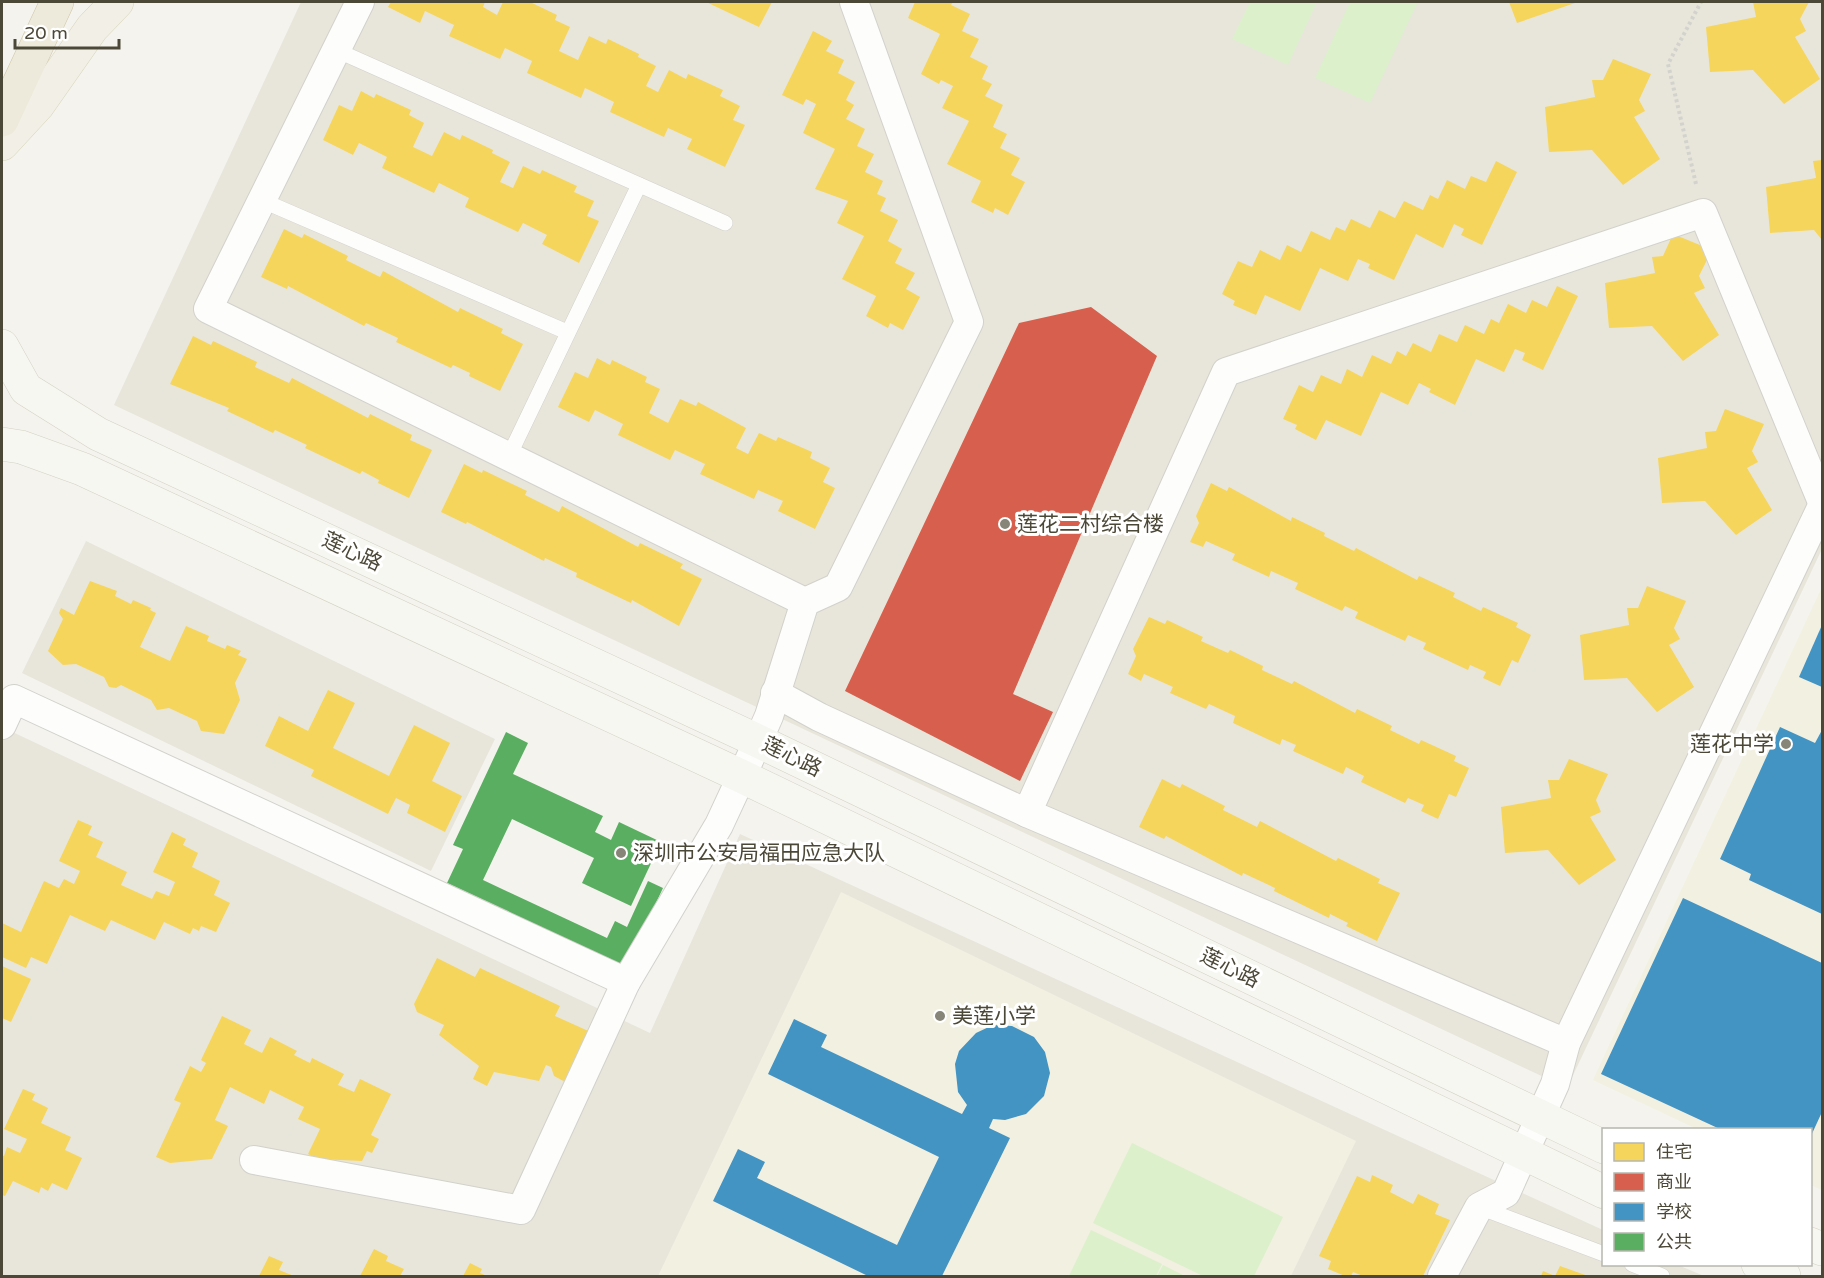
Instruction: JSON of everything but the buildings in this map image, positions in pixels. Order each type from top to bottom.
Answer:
[{"type":"highway","points":[[2,120],[57,2]]},
{"type":"main road","points":[[2,144],[38,105],[92,28],[117,2]]},
{"type":"main road","name":"莲心路","points":[[2,346],[26,389],[98,434],[758,741],[1602,1146]]},
{"type":"main road","name":"莲心路","points":[[2,444],[21,447],[82,470],[741,776],[1523,1155],[1602,1191]]},
{"type":"main road","points":[[1762,1266],[1784,1276]]},
{"type":"street","points":[[360,2],[208,309],[805,602]]},
{"type":"street","points":[[254,1160],[521,1210],[626,982],[718,825],[758,741],[805,602],[838,587],[969,322],[854,2]]},
{"type":"street","points":[[1027,813],[1226,372],[1703,213],[1822,504],[1566,1043],[1555,1084],[1506,1193],[1479,1207],[1442,1276]]},
{"type":"street","points":[[775,693],[819,717],[1027,813],[1566,1043]]},
{"type":"street","points":[[2,724],[14,699],[626,982]]},
{"type":"lane","points":[[336,50],[725,223]]},
{"type":"lane","points":[[509,456],[639,185]]},
{"type":"lane","points":[[261,200],[567,332]]},
{"type":"lane","points":[[1479,1207],[1602,1253]]},
{"type":"lane","points":[[1637,1266],[1662,1276]]},
{"type":"path","points":[[1701,2],[1668,64],[1703,213]]},
{"type":"shaded area","points":[[301,2],[1822,2],[1822,549],[1567,1088],[114,405]]},
{"type":"shaded area","points":[[86,541],[495,739],[431,871],[22,673]]},
{"type":"shaded area","name":"莲花中学","points":[[1822,587],[1822,1190],[1812,1185],[1812,1128],[1695,1128],[1593,1080]]},
{"type":"shaded area","points":[[2,727],[650,1033],[740,834],[1602,1230],[1602,1266],[1680,1266],[1704,1276],[2,1276]]},
{"type":"shaded area","name":"美莲小学","points":[[841,892],[1356,1141],[1291,1276],[658,1276]]},
{"type":"green space","points":[[1250,2],[1317,2],[1288,65],[1232,39]]},
{"type":"green space","points":[[1350,2],[1418,2],[1370,103],[1315,78]]},
{"type":"green space","points":[[1132,1143],[1283,1217],[1254,1276],[1203,1276],[1093,1223]]},
{"type":"green space","points":[[1091,1230],[1162,1264],[1156,1276],[1069,1276]]},
{"type":"green space","points":[[1163,1265],[1185,1276],[1157,1276]]},
{"type":"place","name":"莲花二村综合楼","points":[[1005,524]]},
{"type":"place","name":"莲花中学","points":[[1786,744]]},
{"type":"place","name":"深圳市公安局福田应急大队","points":[[621,853]]},
{"type":"place","name":"美莲小学","points":[[940,1016]]}]
